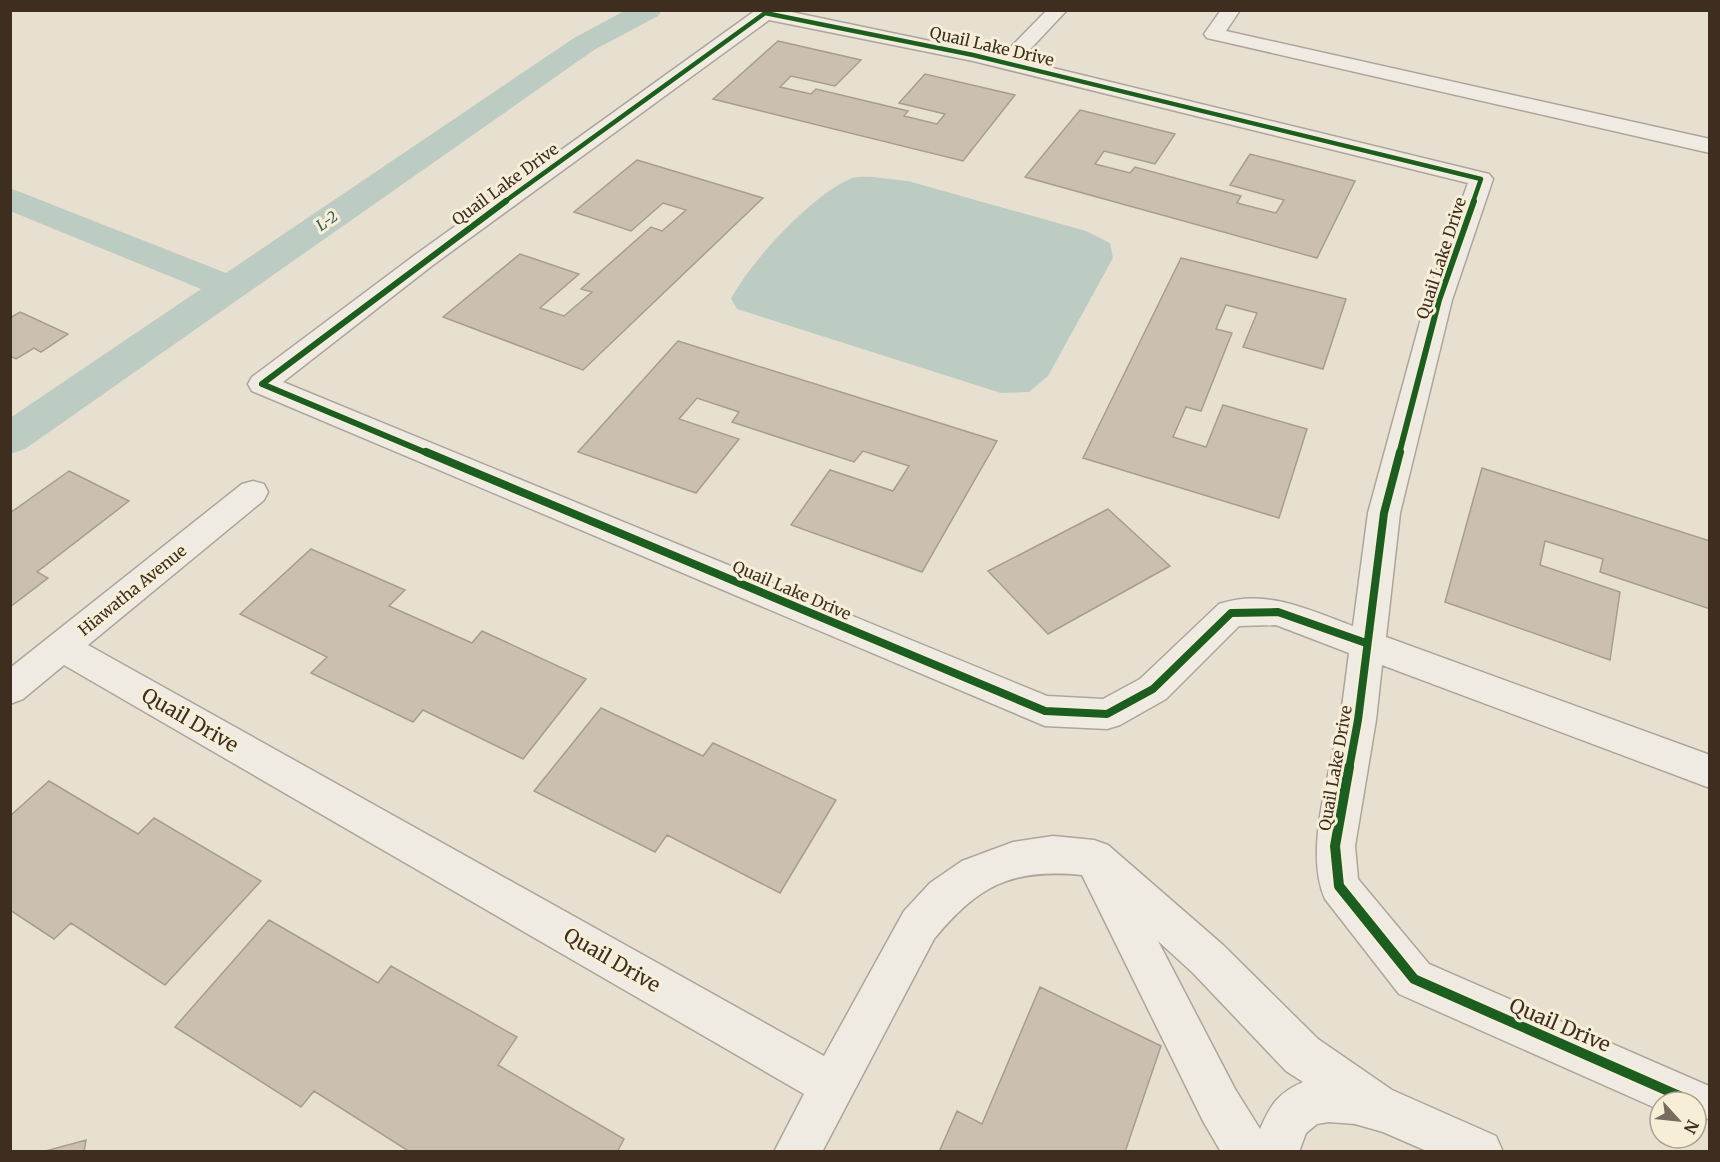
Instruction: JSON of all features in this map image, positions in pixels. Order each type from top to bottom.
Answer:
[{"type":"street","points":[[1006,63],[1058,10]]},
{"type":"street","points":[[1231,10],[1214,33],[1710,146]]},
{"type":"street","name":"Quail Lake Drive","points":[[1366,643],[1278,612],[1231,613],[1153,689],[1107,714],[1045,711],[262,384],[424,260],[765,13],[877,34],[1006,63],[1481,179],[1439,300],[1384,513],[1358,720],[1335,846],[1340,886],[1414,979]]},
{"type":"street","name":"Hiawatha Avenue","points":[[10,689],[253,492]]},
{"type":"street","points":[[1366,643],[1710,772]]},
{"type":"street","name":"Quail Drive","points":[[61,647],[832,1086]]},
{"type":"street","points":[[797,1152],[919,925],[944,896],[976,874],[1013,860],[1053,854],[1094,858],[1208,958],[1302,1055],[1376,1106],[1480,1152]]},
{"type":"street","points":[[1094,858],[1219,1105],[1248,1152]]},
{"type":"street","name":"Quail Drive","points":[[1414,979],[1666,1090]]},
{"type":"street","points":[[1276,1152],[1290,1117],[1310,1101],[1335,1098],[1376,1106]]},
{"type":"shaded area","points":[[873,177],[908,181],[1086,231],[1110,243],[1113,258],[1048,376],[1029,392],[1001,393],[737,309],[731,299],[752,267],[783,231],[818,199],[835,187],[850,179]]},
{"type":"building","points":[[778,41],[861,60],[835,86],[791,76],[780,87],[811,94],[816,89],[908,111],[904,116],[937,124],[945,114],[899,103],[925,74],[1015,95],[963,161],[713,99]]},
{"type":"building","points":[[1080,110],[1175,134],[1155,164],[1104,151],[1095,164],[1130,173],[1135,167],[1241,196],[1237,203],[1276,213],[1284,200],[1230,185],[1250,154],[1355,181],[1317,258],[1025,177]]},
{"type":"building","points":[[637,160],[763,198],[583,370],[443,317],[520,254],[579,274],[540,308],[564,316],[592,292],[581,289],[651,227],[662,231],[686,210],[663,203],[631,231],[574,212]]},
{"type":"building","points":[[1181,258],[1346,299],[1323,369],[1243,347],[1257,313],[1226,305],[1216,329],[1232,333],[1201,411],[1186,407],[1173,437],[1206,447],[1223,405],[1307,429],[1279,518],[1083,458]]},
{"type":"building","points":[[20,312],[68,334],[41,352],[34,348],[16,359],[10,356],[10,318]]},
{"type":"building","points":[[678,341],[997,441],[922,572],[791,525],[830,470],[893,491],[909,466],[863,451],[854,462],[732,422],[739,412],[697,398],[679,419],[739,439],[696,493],[578,452]]},
{"type":"building","points":[[1482,468],[1710,541],[1710,609],[1600,572],[1603,559],[1545,541],[1540,565],[1620,592],[1610,660],[1445,602]]},
{"type":"building","points":[[69,471],[129,501],[37,572],[48,578],[10,607],[10,513]]},
{"type":"building","points":[[1108,509],[1170,566],[1048,634],[988,571]]},
{"type":"building","points":[[311,549],[405,590],[389,606],[472,643],[482,631],[586,679],[523,759],[423,710],[413,722],[311,673],[327,657],[240,614]]},
{"type":"building","points":[[601,708],[703,756],[713,743],[836,800],[780,893],[667,835],[655,852],[534,791]]},
{"type":"building","points":[[49,781],[138,834],[154,818],[261,881],[165,985],[71,923],[54,939],[10,910],[10,816]]},
{"type":"building","points":[[269,920],[378,983],[391,966],[517,1037],[498,1065],[624,1139],[617,1152],[410,1152],[314,1091],[301,1107],[175,1027]]},
{"type":"building","points":[[1040,987],[1161,1046],[1125,1152],[939,1152],[957,1111],[982,1124]]},
{"type":"building","points":[[86,1140],[84,1152],[42,1152]]},
{"type":"waterway","name":"L-2","points":[[230,288],[584,44],[648,10]]},
{"type":"waterway","points":[[10,198],[230,288]]},
{"type":"waterway","name":"L-2","points":[[10,439],[230,288]]},
{"type":"cycle path","points":[[1366,643],[1278,612],[1231,613],[1153,689],[1107,714],[1045,711],[262,384],[424,260],[765,13],[973,55],[1481,179],[1439,300],[1384,513],[1358,720],[1335,846],[1339,886],[1414,979],[1666,1090]]}]
